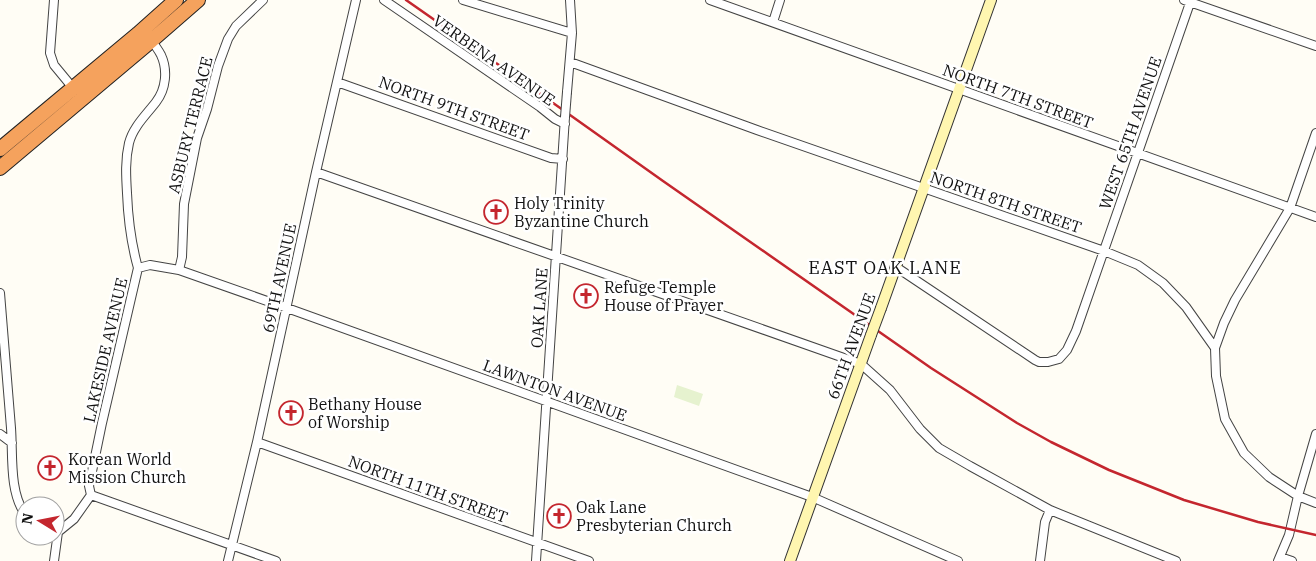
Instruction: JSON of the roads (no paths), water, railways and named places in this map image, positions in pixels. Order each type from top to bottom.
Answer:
[{"type":"highway","points":[[0,149],[176,0]]},
{"type":"highway","points":[[0,168],[198,0]]},
{"type":"street","points":[[54,0],[50,53],[54,65],[74,88]]},
{"type":"street","name":"ASBURY TERRACE","points":[[179,270],[182,257],[184,204],[197,138],[218,66],[228,39],[236,26],[263,0]]},
{"type":"street","name":"69TH AVENUE","points":[[228,561],[257,442],[356,0]]},
{"type":"street","name":"VERBENA AVENUE","points":[[384,0],[555,119],[565,121]]},
{"type":"street","points":[[463,0],[572,33]]},
{"type":"street","points":[[570,0],[572,33],[570,62]]},
{"type":"street","name":"NORTH 7TH STREET","points":[[710,0],[1316,217]]},
{"type":"street","points":[[772,22],[780,0]]},
{"type":"street","name":"66TH AVENUE","points":[[790,561],[991,0]]},
{"type":"street","points":[[1188,1],[1316,46]]},
{"type":"street","name":"WEST 65TH AVENUE","points":[[896,267],[1038,362],[1048,362],[1060,358],[1067,350],[1076,331],[1138,153],[1188,1]]},
{"type":"street","name":"LAKESIDE AVENUE","points":[[91,495],[89,486],[100,432],[138,268],[132,250],[128,214],[126,165],[130,142],[136,128],[158,98],[164,81],[162,58],[142,30]]},
{"type":"street","name":"OAK LANE","points":[[536,561],[570,62]]},
{"type":"street","name":"NORTH 8TH STREET","points":[[570,62],[757,130],[1104,251],[1138,265],[1163,283],[1186,307],[1215,348]]},
{"type":"street","name":"NORTH 9TH STREET","points":[[337,82],[551,158],[562,159]]},
{"type":"street","points":[[1316,133],[1290,208],[1235,300],[1215,348],[1216,376],[1225,419],[1244,454],[1269,477],[1298,496],[1316,503]]},
{"type":"street","points":[[316,172],[861,364],[890,390],[920,429],[939,448],[1050,510],[1176,561]]},
{"type":"street","name":"LAWNTON AVENUE","points":[[138,268],[150,265],[179,270],[287,308],[812,497],[958,561]]},
{"type":"street","points":[[0,293],[14,486],[17,496]]},
{"type":"street","points":[[0,434],[12,443]]},
{"type":"street","points":[[1292,561],[1279,559],[1289,535],[1316,434]]},
{"type":"street","name":"NORTH 11TH STREET","points":[[257,442],[589,561]]},
{"type":"street","points":[[65,525],[74,519],[91,495],[276,561]]},
{"type":"street","points":[[1040,561],[1044,529],[1050,510]]},
{"type":"street","points":[[54,561],[56,546]]},
{"type":"railway","points":[[406,0],[931,368],[1017,423],[1109,470],[1184,500],[1258,522],[1316,535]]},
{"type":"place","name":"Holy Trinity Byzantine Church","points":[[496,212]]},
{"type":"place","name":"Refuge Temple House of Prayer","points":[[586,296]]},
{"type":"place","name":"Bethany House of Worship","points":[[291,413]]},
{"type":"place","name":"Korean World Mission Church","points":[[50,468]]},
{"type":"place","name":"Oak Lane Presbyterian Church","points":[[559,516]]},
{"type":"district","name":"EAST OAK LANE","points":[[885,268]]}]
